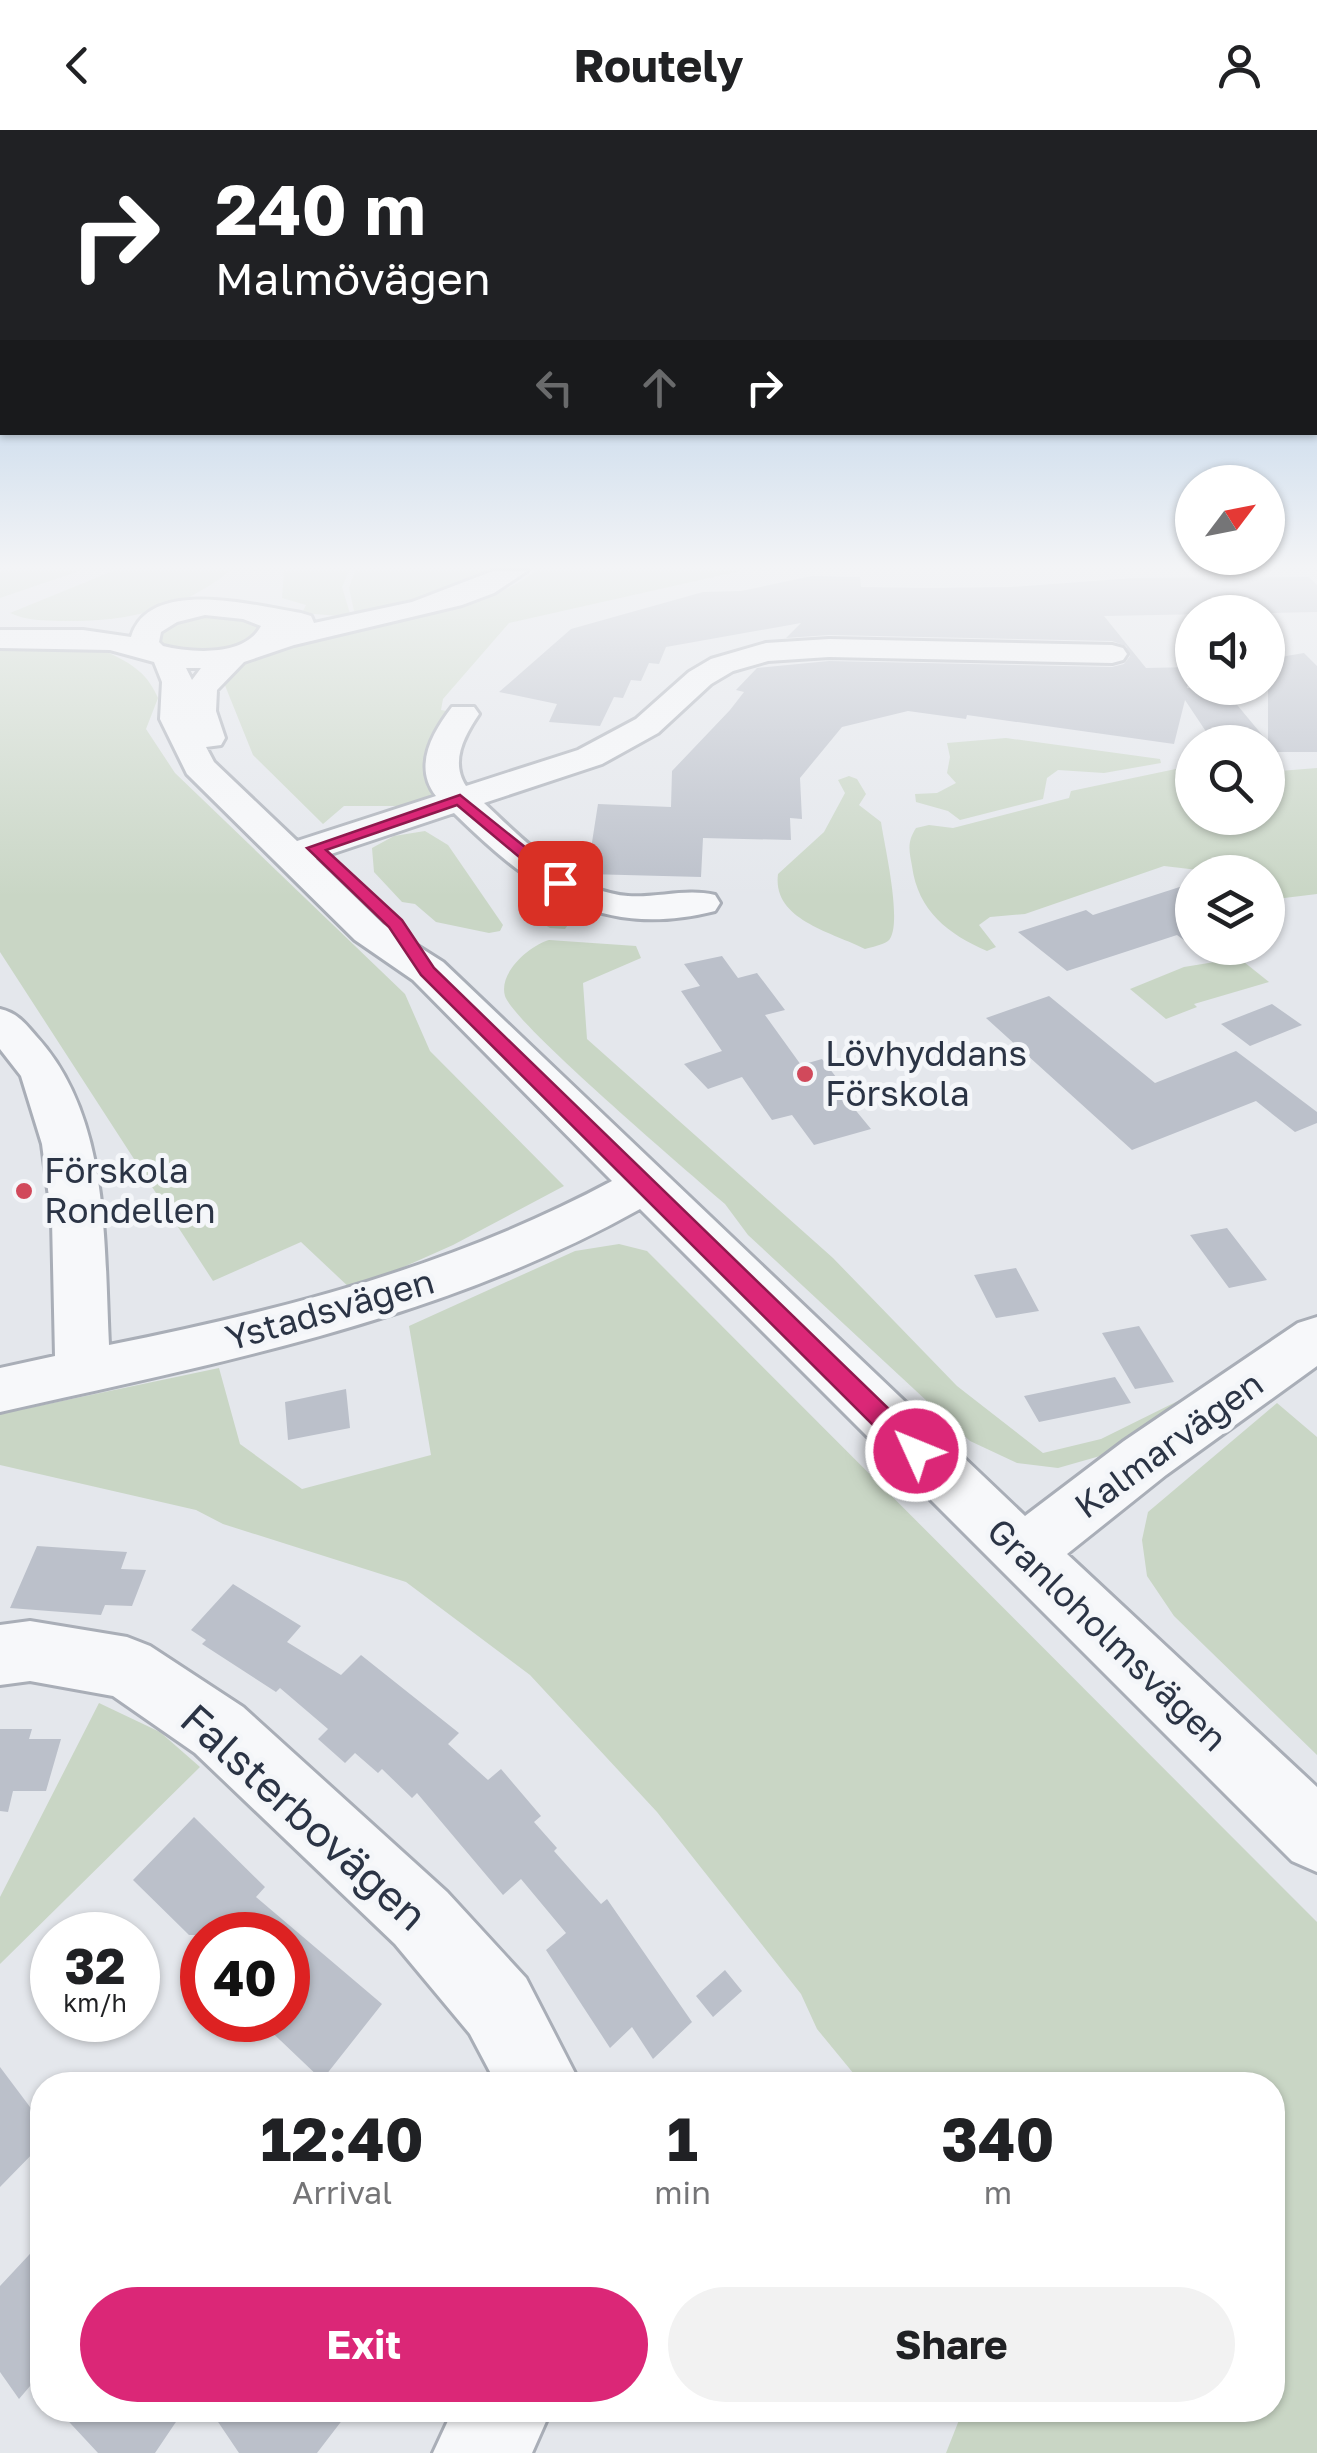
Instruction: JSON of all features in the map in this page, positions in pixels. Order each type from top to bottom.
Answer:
[{"type":"street","name":"Granloholmsvägen","points":[[175,679],[176,718],[199,766],[302,852]]},
{"type":"street","name":"Granloholmsvägen","points":[[205,679],[199,716],[227,762],[369,932],[428,972],[1022,1554],[1317,1836]]},
{"type":"street","points":[[302,852],[620,744],[647,726],[698,679]]},
{"type":"street","points":[[463,714],[449,731],[442,750],[446,786],[560,883],[604,904],[652,908],[701,903]]},
{"type":"street","points":[[0,1022],[42,1072],[61,1118],[71,1167],[83,1371]]},
{"type":"street","name":"Ystadsvägen","points":[[0,1390],[276,1330],[367,1305],[445,1277],[592,1214],[645,1184]]},
{"type":"street","name":"Kalmarvägen","points":[[1022,1554],[1146,1458],[1317,1338]]},
{"type":"street","name":"Falsterbovägen","points":[[0,1655],[30,1652],[127,1668],[219,1730],[421,1918],[498,2006],[533,2072]]},
{"type":"street","points":[[480,2453],[499,2422]]},
{"type":"green space","points":[[0,679],[147,679],[158,698],[146,729],[175,773],[405,994],[430,1051],[564,1186],[453,1245],[352,1290],[301,1242],[213,1281],[0,952]]},
{"type":"green space","points":[[223,679],[460,679],[443,699],[441,710],[463,714],[446,786],[414,806],[344,806],[323,824],[253,755]]},
{"type":"green space","points":[[1006,738],[1160,759],[1161,763],[1104,773],[1058,770],[1047,778],[1043,799],[960,820],[948,811],[916,802],[915,794],[937,793],[956,783],[947,773],[947,743]]},
{"type":"green space","points":[[1317,768],[1317,894],[1285,898],[1285,855],[1175,855],[1175,867],[1164,866],[1025,914],[990,917],[979,925],[996,947],[987,951],[937,919],[915,882],[910,851],[916,828],[953,828],[1069,798],[1071,791],[1175,769],[1175,835],[1285,835],[1285,771]]},
{"type":"green space","points":[[849,776],[857,779],[866,794],[859,805],[881,822],[894,903],[888,941],[865,949],[807,922],[784,903],[779,890],[778,874],[824,832],[845,793],[838,780]]},
{"type":"green space","points":[[425,831],[448,845],[503,925],[500,931],[489,933],[436,922],[415,904],[402,902],[374,872],[372,848],[394,836]]},
{"type":"green space","points":[[573,900],[581,907],[565,929],[550,928],[529,915],[528,910],[537,903]]},
{"type":"green space","points":[[549,940],[636,946],[641,958],[583,983],[587,1039],[833,1258],[957,1386],[1043,1453],[1101,1439],[1194,1393],[1100,1456],[1058,1468],[1017,1463],[970,1441],[748,1235],[725,1204],[570,1066],[516,1012],[505,996],[506,978],[525,954]]},
{"type":"green space","points":[[1248,965],[1269,982],[1194,1004],[1197,1007],[1166,1019],[1130,989],[1184,967]]},
{"type":"green space","points":[[619,1244],[647,1251],[1317,1922],[1317,2453],[946,2453],[958,2422],[1285,2422],[1285,2072],[852,2072],[817,2029],[801,1994],[657,1812],[530,1675],[406,1582],[223,1524],[196,1510],[0,1465],[0,1414],[219,1368],[240,1444],[302,1489],[431,1455],[409,1326],[575,1251]]},
{"type":"green space","points":[[1277,1403],[1317,1437],[1317,1755],[1174,1616],[1147,1576],[1142,1540],[1148,1512]]},
{"type":"green space","points":[[99,1703],[160,1732],[200,1767],[53,1912],[30,1912],[30,1934],[0,1964],[0,1897]]},
{"type":"building","points":[[513,679],[642,679],[631,680],[623,698],[614,697],[600,726],[549,722],[557,704],[499,692]]},
{"type":"building","points":[[746,679],[1175,679],[1175,705],[1184,705],[1179,725],[1175,725],[1174,744],[967,715],[966,719],[908,711],[842,727],[800,778],[802,819],[790,818],[791,840],[703,838],[701,877],[587,874],[598,804],[671,807],[672,771],[744,692],[736,690]]},
{"type":"building","points":[[1285,679],[1317,679],[1317,752],[1285,752],[1285,725],[1268,725],[1268,705],[1285,705]]},
{"type":"building","points":[[1188,705],[1237,705],[1254,725],[1202,725]]},
{"type":"building","points":[[1175,888],[1175,936],[1067,971],[1018,932],[1086,910],[1093,915]]},
{"type":"building","points":[[722,956],[738,978],[757,973],[785,1010],[765,1015],[801,1065],[822,1059],[871,1129],[814,1145],[792,1115],[772,1120],[742,1077],[708,1089],[684,1064],[722,1051],[681,991],[700,986],[684,964]]},
{"type":"building","points":[[1049,996],[1155,1083],[1236,1051],[1317,1112],[1317,1123],[1295,1132],[1256,1101],[1132,1150],[986,1018]]},
{"type":"building","points":[[1272,1004],[1302,1025],[1250,1046],[1221,1024]]},
{"type":"building","points":[[1227,1228],[1267,1280],[1229,1288],[1190,1235]]},
{"type":"building","points":[[1016,1268],[1039,1311],[996,1318],[974,1275]]},
{"type":"building","points":[[1139,1326],[1174,1382],[1135,1389],[1102,1333]]},
{"type":"building","points":[[1115,1377],[1131,1403],[1039,1422],[1024,1396]]},
{"type":"building","points":[[346,1389],[350,1428],[288,1440],[285,1402]]},
{"type":"building","points":[[37,1546],[127,1552],[121,1569],[146,1570],[132,1606],[105,1605],[101,1615],[10,1608]]},
{"type":"building","points":[[233,1584],[301,1626],[287,1642],[341,1675],[361,1655],[459,1733],[448,1744],[488,1780],[501,1769],[541,1816],[534,1822],[557,1848],[554,1851],[601,1904],[607,1899],[692,2022],[653,2059],[632,2027],[610,2048],[546,1950],[566,1933],[521,1879],[503,1895],[417,1793],[412,1798],[382,1769],[378,1773],[355,1753],[345,1763],[318,1739],[328,1729],[280,1688],[276,1692],[202,1644],[206,1640],[191,1630]]},
{"type":"building","points":[[0,1729],[32,1729],[29,1739],[61,1739],[46,1791],[13,1791],[8,1812],[0,1811]]},
{"type":"building","points":[[194,1817],[265,1887],[256,1897],[274,1912],[180,1912],[180,1926],[133,1880]]},
{"type":"building","points":[[310,1943],[382,2004],[328,2072],[314,2072],[282,2042],[310,2042]]},
{"type":"building","points":[[725,1970],[742,1991],[713,2017],[696,1996]]},
{"type":"building","points":[[0,2067],[30,2107],[30,2156],[0,2187]]},
{"type":"building","points":[[30,2254],[30,2386],[19,2399],[0,2372],[0,2286]]},
{"type":"building","points":[[69,2422],[176,2422],[155,2453],[98,2453]]},
{"type":"building","points":[[218,2422],[341,2422],[317,2453],[239,2453]]},
{"type":"place","name":"Lövhyddans Förskola","points":[[805,1074]]},
{"type":"place","name":"Förskola Rondellen","points":[[24,1191]]},
{"type":"route","points":[[560,883],[460,800],[315,848],[396,924],[428,972],[916,1451]]}]
